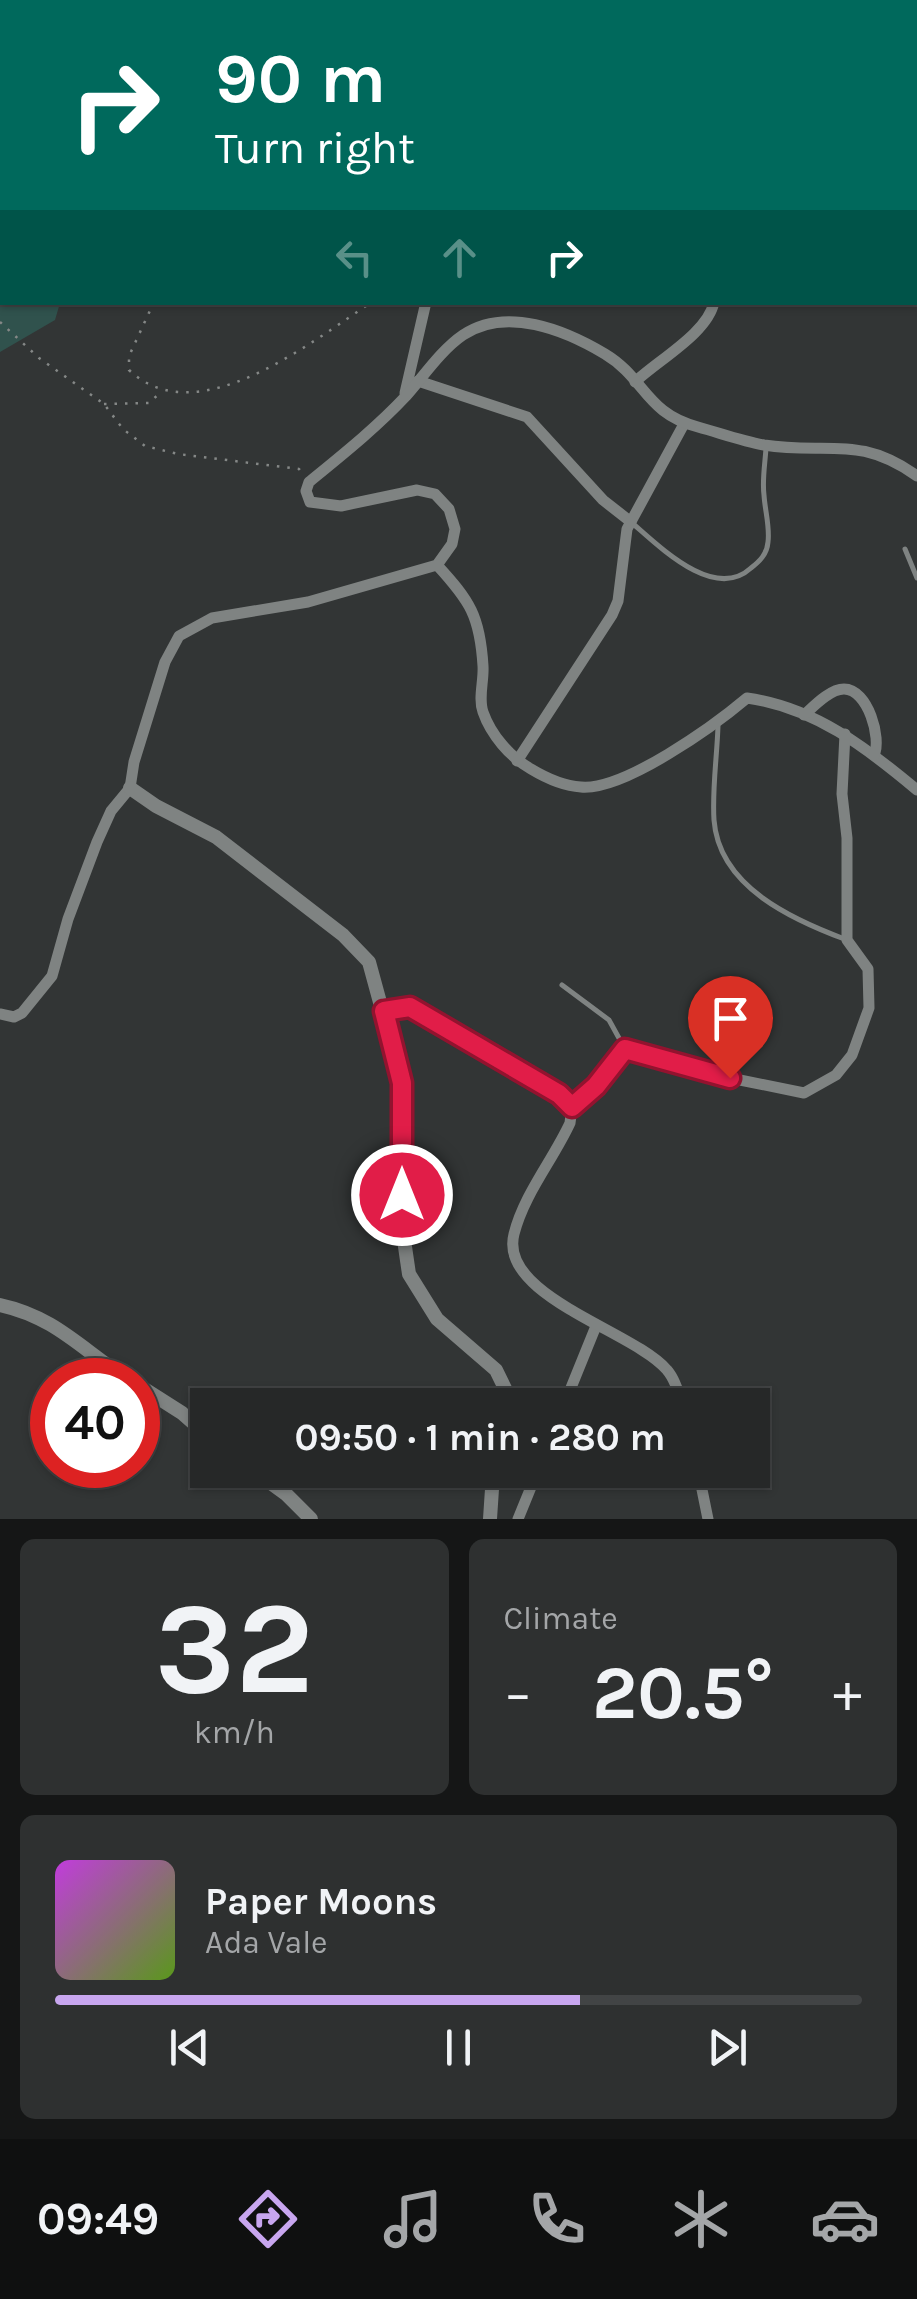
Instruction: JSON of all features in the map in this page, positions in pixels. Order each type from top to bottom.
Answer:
[{"type":"street","points":[[404,398],[425,305]]},
{"type":"street","points":[[635,382],[697,331],[713,305]]},
{"type":"street","points":[[0,1014],[14,1017],[22,1013],[52,976],[97,842],[111,811],[130,788],[134,762],[165,662],[179,636],[212,618],[308,602],[437,566],[452,544],[455,529],[449,509],[434,494],[418,490],[342,506],[319,506],[310,502],[306,491],[309,482],[359,442],[460,336],[500,321],[546,328],[581,340],[622,364],[659,411],[684,424],[766,445],[865,449],[897,461],[917,476]]},
{"type":"street","points":[[418,381],[526,417],[603,500],[631,522]]},
{"type":"street","points":[[517,761],[612,615],[618,600],[627,529],[684,424]]},
{"type":"street","points":[[437,566],[470,602],[483,666],[482,709],[496,736],[517,761],[558,782],[584,788],[610,782],[674,752],[747,698],[766,700],[846,734],[917,790]]},
{"type":"street","points":[[804,715],[830,694],[842,689],[854,692],[865,706],[878,743],[874,755]]},
{"type":"street","points":[[676,1388],[669,1371],[651,1356],[596,1326],[528,1280],[514,1256],[512,1238],[570,1123],[572,1107],[596,1086],[625,1049],[730,1078],[804,1092],[836,1075],[852,1054],[869,1008],[868,969],[847,940],[842,794],[846,734]]},
{"type":"street","points":[[130,788],[216,838],[342,934],[369,962],[402,1083],[402,1233],[409,1274],[437,1319],[496,1370],[505,1388]]},
{"type":"street","points":[[384,1011],[410,1007],[559,1094],[572,1107]]},
{"type":"street","points":[[0,1305],[52,1324],[99,1358]]},
{"type":"street","points":[[571,1388],[596,1326]]},
{"type":"street","points":[[160,1399],[190,1420]]},
{"type":"street","points":[[278,1488],[311,1519]]},
{"type":"street","points":[[490,1519],[492,1488]]},
{"type":"street","points":[[518,1519],[531,1488]]},
{"type":"street","points":[[702,1488],[708,1519]]},
{"type":"lane","points":[[631,522],[666,552],[699,572],[724,580],[744,575],[764,556],[768,542],[763,492],[766,445]]},
{"type":"lane","points":[[904,549],[917,578]]},
{"type":"lane","points":[[718,722],[714,824],[726,858],[767,904],[799,922],[847,940]]},
{"type":"lane","points":[[562,985],[609,1020],[625,1049]]},
{"type":"path","points":[[153,305],[129,356],[128,370],[140,381],[162,391],[181,394],[208,390],[266,371],[367,305]]},
{"type":"path","points":[[0,322],[38,358],[104,404],[123,429],[144,446],[178,454],[299,468],[309,482]]},
{"type":"path","points":[[104,404],[150,403],[162,391]]},
{"type":"green space","points":[[0,305],[59,305],[55,320],[0,352]]},
{"type":"route","points":[[402,1195],[402,1083],[384,1011],[410,1007],[559,1094],[572,1107],[596,1086],[625,1049],[730,1078]]}]
